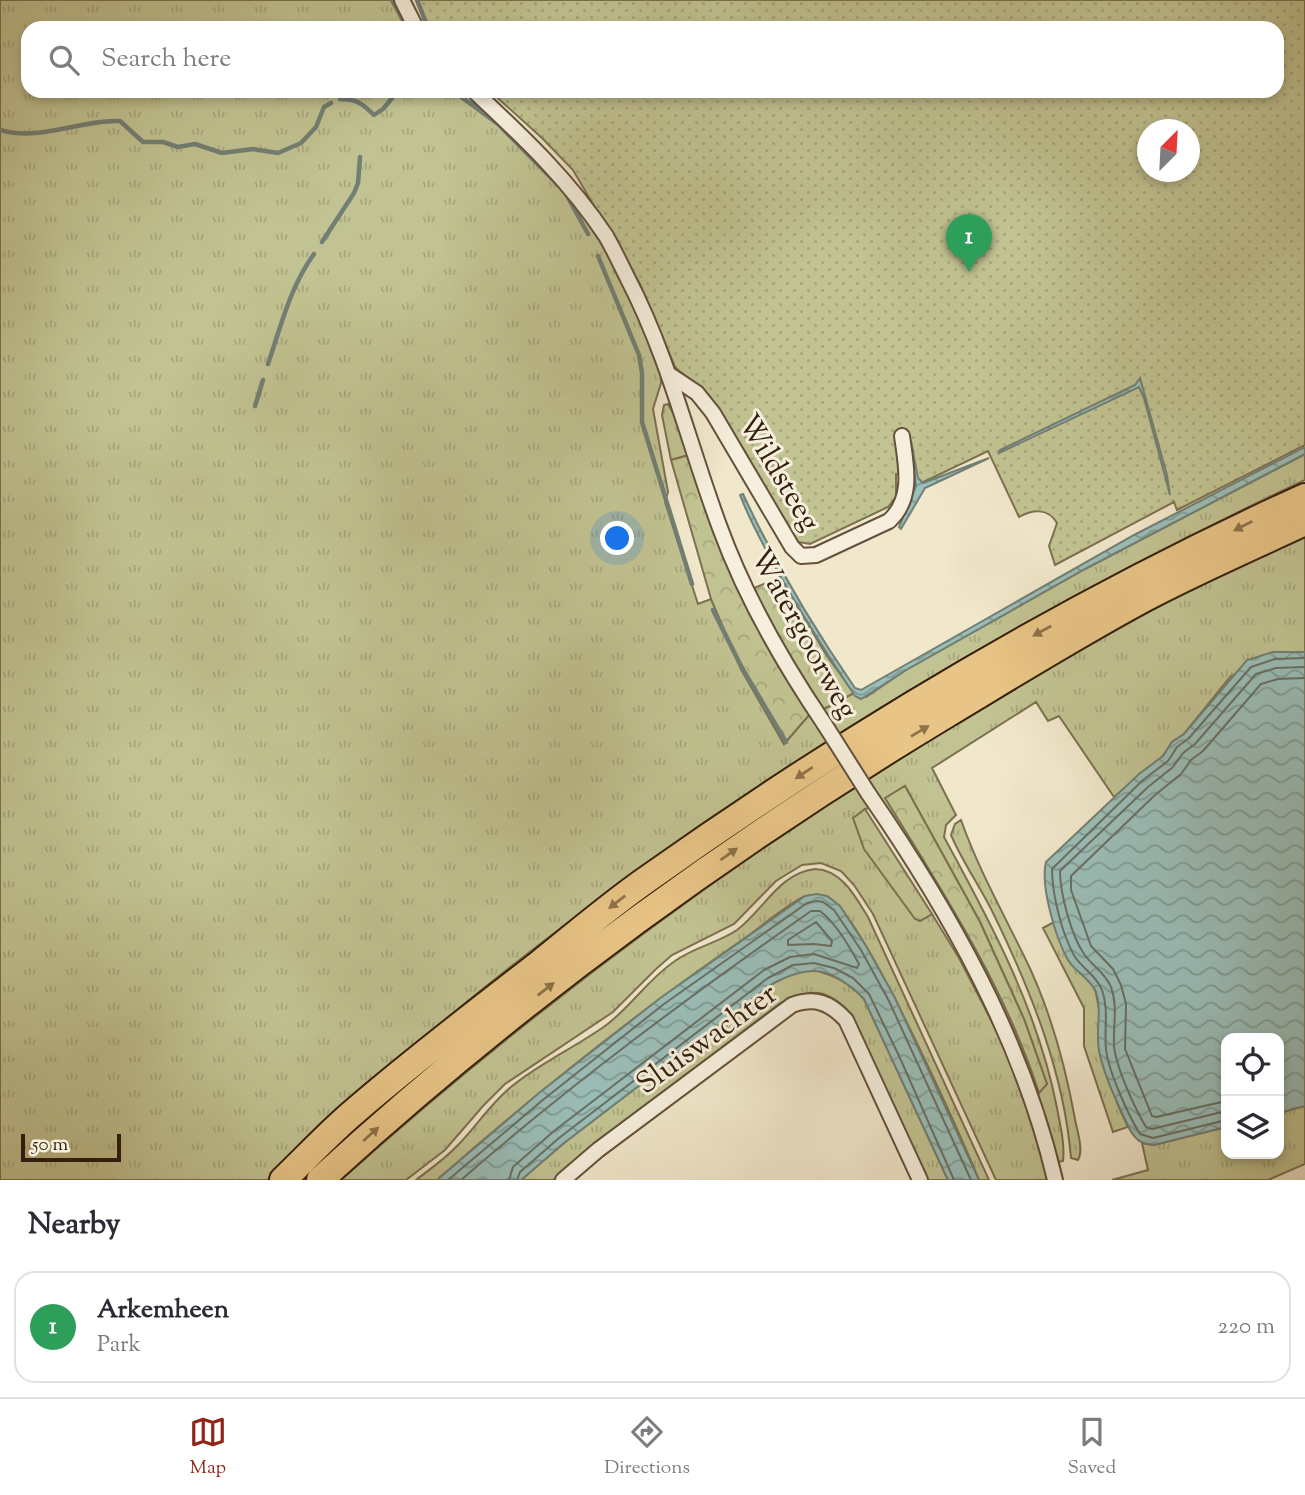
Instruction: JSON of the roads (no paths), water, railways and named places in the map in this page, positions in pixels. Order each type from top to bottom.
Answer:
[{"type":"highway","points":[[283,1180],[353,1113],[495,998],[645,881],[812,767],[922,699],[1045,629],[1305,496]]},
{"type":"highway","points":[[320,1180],[447,1067],[589,954],[822,791],[1046,654],[1145,598],[1305,522]]},
{"type":"street","points":[[402,0],[412,21]]},
{"type":"street","name":"Watergoorweg","points":[[481,98],[561,175],[607,238],[639,300],[670,375],[701,474],[735,566],[757,613],[792,677],[944,912],[992,1000],[1024,1078],[1055,1180]]},
{"type":"street","name":"Wildsteeg","points":[[670,375],[697,393],[713,413],[792,547],[806,557],[816,555],[889,521],[897,513],[903,502],[907,480],[902,436]]},
{"type":"street","name":"Sluiswachter","points":[[563,1180],[598,1150],[792,1005],[812,1000],[828,1004],[846,1020],[920,1180]]},
{"type":"water","points":[[1140,378],[1170,495],[1139,387],[999,453],[1000,450],[1135,385]]},
{"type":"water","points":[[911,441],[918,478],[923,483],[989,458],[925,488],[901,529],[899,527],[916,486]]},
{"type":"water","points":[[1305,447],[1305,454],[1085,569],[906,670],[861,699],[855,696],[797,605],[740,495],[743,494],[809,618],[855,688],[861,690],[1134,535]]},
{"type":"water","points":[[1273,652],[1305,652],[1305,1106],[1284,1112],[1284,1033],[1221,1033],[1221,1128],[1154,1145],[1146,1144],[1137,1139],[1130,1130],[1106,1074],[1098,1047],[1099,1007],[1096,992],[1063,951],[1047,898],[1046,862],[1139,774],[1163,756],[1172,742],[1184,734],[1247,660]]},
{"type":"water","points":[[805,896],[827,896],[840,906],[866,946],[895,998],[979,1180],[948,1180],[864,999],[842,980],[810,971],[772,984],[564,1143],[521,1180],[437,1180],[539,1093],[659,999]]},
{"type":"waterway","points":[[392,0],[403,21]]},
{"type":"waterway","points":[[417,0],[425,21]]},
{"type":"waterway","points":[[340,99],[358,102],[374,115],[392,98]]},
{"type":"waterway","points":[[463,98],[498,124],[559,186]]},
{"type":"waterway","points":[[0,130],[15,133],[46,132],[91,123],[120,121],[143,142],[163,142],[178,147],[195,144],[222,153],[253,149],[278,153],[301,143],[316,127],[324,107],[331,103]]},
{"type":"waterway","points":[[322,242],[354,193],[358,183],[360,157]]},
{"type":"waterway","points":[[565,192],[588,234]]},
{"type":"waterway","points":[[268,364],[292,293],[314,254]]},
{"type":"waterway","points":[[598,256],[639,355],[642,373],[642,422],[692,584]]},
{"type":"waterway","points":[[255,406],[263,380]]},
{"type":"waterway","points":[[713,610],[742,668],[786,742]]},
{"type":"place","name":"Arkemheen","points":[[969,272]]}]
